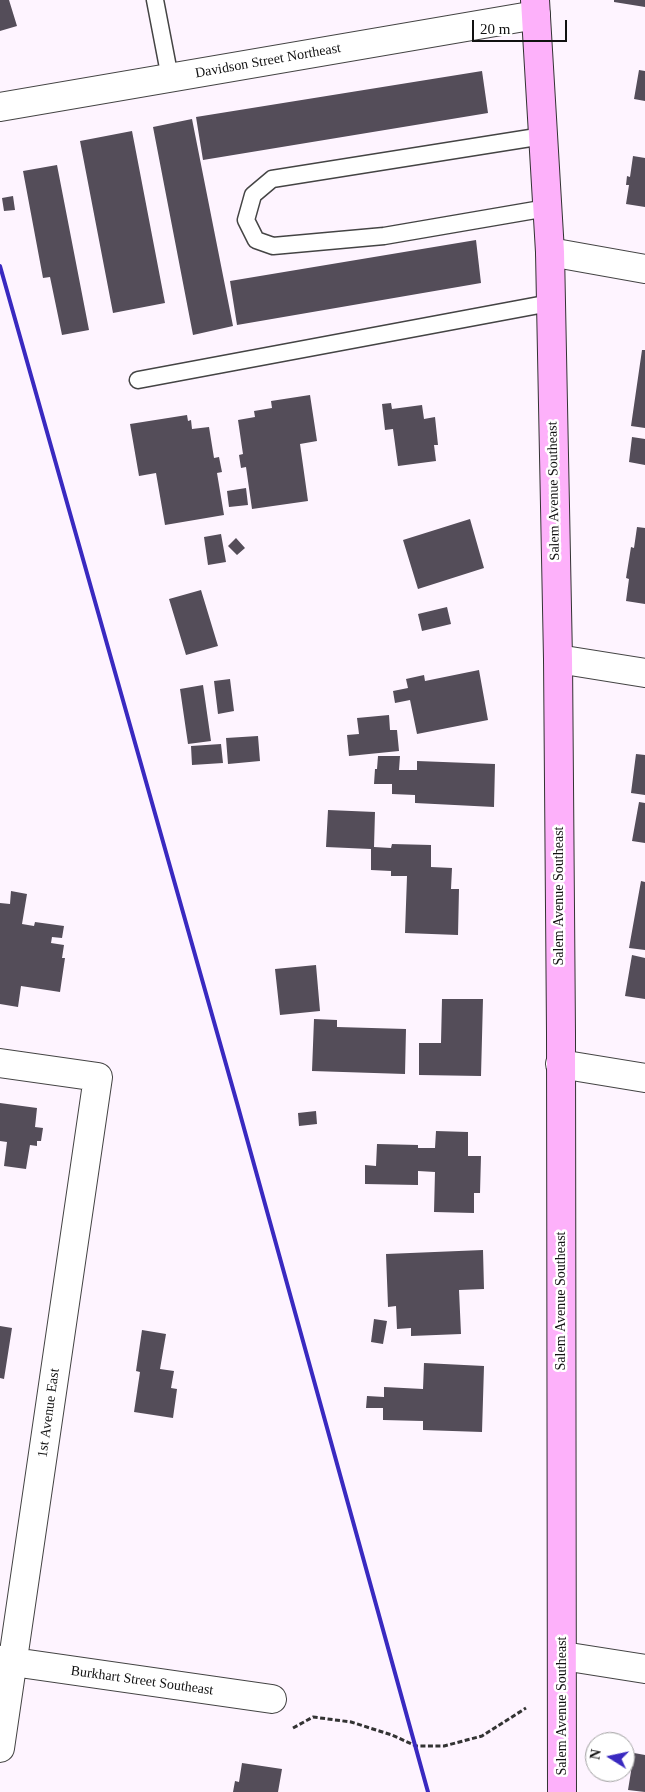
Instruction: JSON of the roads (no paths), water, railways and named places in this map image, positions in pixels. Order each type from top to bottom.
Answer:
[{"type":"main road","name":"Salem Avenue Southeast","points":[[535,8],[550,252],[558,659],[562,1792]]},
{"type":"street","name":"Davidson Street Northeast","points":[[0,107],[170,78],[535,8]]},
{"type":"street","points":[[550,252],[645,269]]},
{"type":"street","points":[[558,659],[645,673]]},
{"type":"street","name":"1st Avenue East","points":[[0,1063],[98,1077],[6,1661],[0,1748]]},
{"type":"street","points":[[560,1064],[645,1078]]},
{"type":"street","points":[[563,1656],[645,1669]]},
{"type":"street","name":"Burkhart Street Southeast","points":[[6,1661],[272,1699]]},
{"type":"lane","points":[[155,0],[170,78]]},
{"type":"lane","points":[[543,136],[272,179],[253,195],[246,220],[256,240],[273,246],[384,236],[547,208]]},
{"type":"lane","points":[[138,380],[550,303]]},
{"type":"railway","points":[[0,266],[237,1103],[428,1792]]}]
